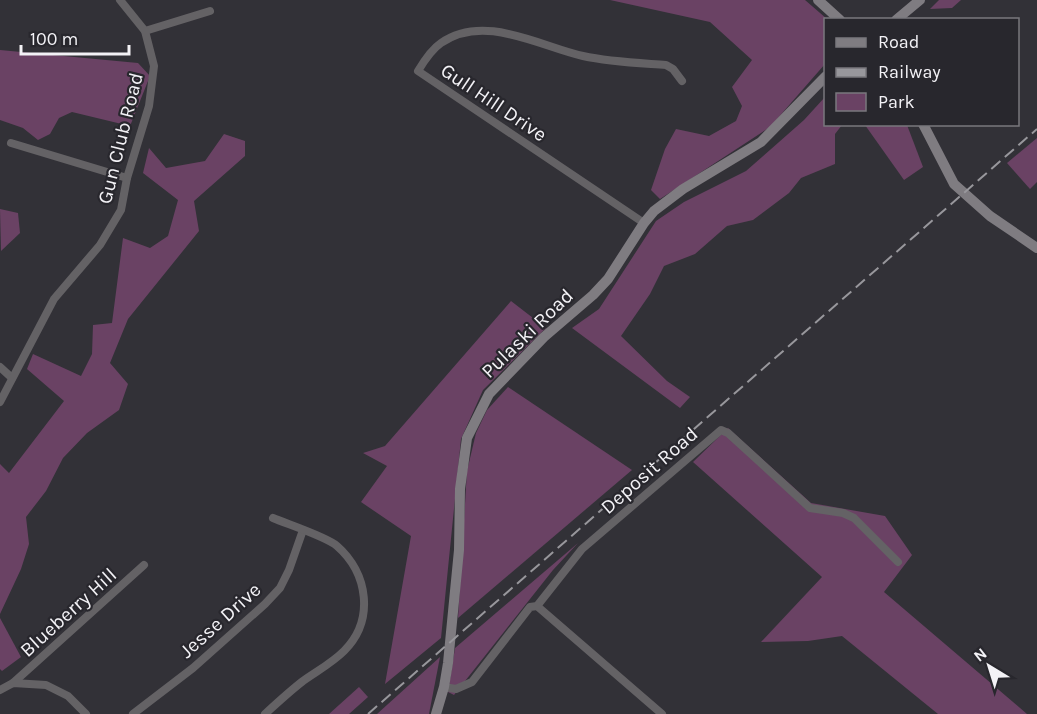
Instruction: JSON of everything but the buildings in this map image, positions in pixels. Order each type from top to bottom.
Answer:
[{"type":"main road","points":[[818,0],[838,18]]},
{"type":"main road","points":[[898,18],[920,0]]},
{"type":"main road","name":"Pulaski Road","points":[[436,714],[448,663],[459,550],[460,489],[467,438],[489,394],[544,337],[608,279],[654,211],[683,189],[761,142],[824,77]]},
{"type":"main road","points":[[923,126],[954,184],[964,196],[1037,248]]},
{"type":"street","name":"Gun Club Road","points":[[0,402],[54,299],[100,245],[122,210],[127,178],[149,106],[154,66],[146,31],[120,0]]},
{"type":"street","points":[[146,31],[210,11]]},
{"type":"street","name":"Gull Hill Drive","points":[[644,223],[418,71],[440,43],[458,34],[479,29],[499,32],[585,56],[666,65],[674,69],[682,81]]},
{"type":"street","points":[[11,143],[127,178]]},
{"type":"street","points":[[0,368],[12,378]]},
{"type":"street","name":"Deposit Road","points":[[444,687],[456,689],[472,682],[530,607],[537,606],[582,549],[721,430],[728,433],[810,508],[843,513],[854,518],[898,562]]},
{"type":"street","points":[[265,714],[296,686],[345,651],[364,618],[365,596],[358,575],[348,558],[335,544],[273,518]]},
{"type":"street","name":"Jesse Drive","points":[[133,714],[193,668],[280,588],[303,530]]},
{"type":"street","name":"Blueberry Hill","points":[[0,690],[13,683],[144,565]]},
{"type":"street","points":[[537,606],[662,714]]},
{"type":"street","points":[[13,683],[46,685],[68,696],[86,714]]},
{"type":"green space","points":[[610,0],[805,0],[826,18],[824,18],[824,65],[770,127],[660,199],[651,190],[665,149],[676,129],[709,136],[736,121],[742,106],[732,87],[752,60],[710,22]]},
{"type":"green space","points":[[939,0],[961,0],[952,8],[930,9]]},
{"type":"green space","points":[[0,50],[138,63],[150,76],[130,126],[72,112],[59,118],[50,134],[38,140],[23,128],[0,120]]},
{"type":"green space","points":[[824,98],[824,126],[841,126],[835,134],[835,164],[801,178],[789,193],[753,220],[727,226],[695,254],[664,266],[650,294],[621,336],[667,381],[690,397],[680,408],[572,328],[599,309],[656,221],[684,202],[746,171],[804,120]]},
{"type":"green space","points":[[866,126],[907,126],[923,167],[904,180]]},
{"type":"green space","points":[[224,134],[245,141],[245,156],[194,201],[199,231],[128,319],[110,363],[128,384],[119,410],[87,433],[63,458],[46,491],[26,517],[29,544],[21,569],[0,614],[0,464],[9,473],[64,401],[27,369],[33,354],[81,376],[92,354],[93,325],[112,323],[123,238],[150,248],[168,236],[178,200],[143,173],[149,148],[166,168],[205,161]]},
{"type":"green space","points":[[1037,138],[1037,182],[1030,189],[1007,163]]},
{"type":"green space","points":[[0,209],[18,213],[20,233],[1,251]]},
{"type":"green space","points":[[511,301],[546,328],[483,390],[461,439],[441,638],[385,684],[411,536],[361,502],[387,466],[363,453],[385,446]]},
{"type":"green space","points":[[508,387],[632,470],[458,618],[467,471],[476,433],[487,410]]},
{"type":"green space","points":[[728,428],[811,503],[885,516],[912,555],[884,592],[1027,714],[938,714],[842,636],[808,641],[761,642],[822,577],[693,462]]},
{"type":"green space","points":[[578,543],[553,570],[454,695],[448,692],[455,648]]},
{"type":"green space","points":[[0,618],[21,657],[2,671],[0,669]]},
{"type":"green space","points":[[440,657],[429,714],[377,714]]},
{"type":"green space","points":[[359,687],[368,697],[349,714],[329,714]]},
{"type":"railway","points":[[368,714],[1037,129]]}]
